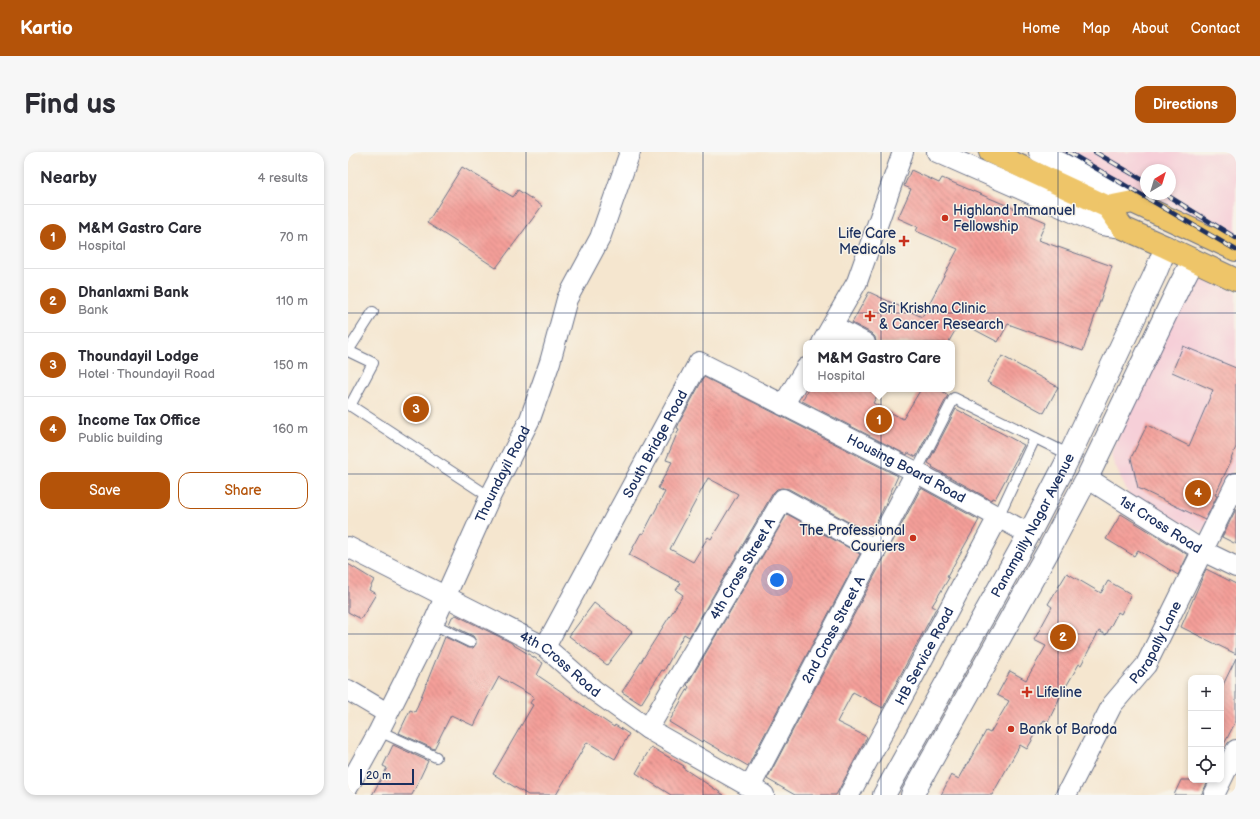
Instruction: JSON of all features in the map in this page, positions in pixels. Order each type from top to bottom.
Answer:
[{"type":"main road","points":[[990,152],[1034,174],[1108,207],[1123,228],[1236,280]]},
{"type":"main road","points":[[1108,207],[1133,202],[1236,250]]},
{"type":"main road","points":[[1166,247],[1186,240],[1210,239]]},
{"type":"street","name":"Thoundayil Road","points":[[348,786],[379,731],[445,597],[490,497],[530,419],[550,362],[567,299],[600,238],[630,152]]},
{"type":"street","points":[[824,340],[857,282],[903,152]]},
{"type":"street","points":[[937,152],[1102,225],[1123,228]]},
{"type":"street","points":[[1038,152],[1113,188],[1133,202]]},
{"type":"street","name":"Panampilly Nagar Avenue","points":[[884,795],[1029,534],[1067,460],[1166,247]]},
{"type":"street","name":"Panampilly Nagar Avenue","points":[[912,795],[1051,546],[1087,478],[1193,260]]},
{"type":"street","points":[[833,326],[859,340]]},
{"type":"street","name":"South Bridge Road","points":[[545,647],[698,362],[783,405]]},
{"type":"street","points":[[783,405],[803,373]]},
{"type":"street","name":"Housing Board Road","points":[[783,405],[916,472],[1029,534]]},
{"type":"street","points":[[1067,460],[1087,478]]},
{"type":"street","name":"2nd Cross Street A","points":[[757,791],[916,472]]},
{"type":"street","name":"1st Cross Road","points":[[1087,478],[1203,551],[1236,566]]},
{"type":"street","name":"Parapally Lane","points":[[1066,795],[1112,705],[1146,665],[1236,483]]},
{"type":"street","name":"4th Cross Street A","points":[[648,729],[784,499],[876,550]]},
{"type":"street","name":"HB Service Road","points":[[849,795],[998,517]]},
{"type":"street","points":[[1029,534],[1051,546]]},
{"type":"street","name":"4th Cross Road","points":[[348,547],[545,647],[595,691],[648,729],[757,791]]},
{"type":"street","points":[[348,690],[387,713]]},
{"type":"street","points":[[1214,795],[1236,750]]},
{"type":"lane","points":[[373,312],[348,351],[373,363],[349,405],[490,497]]},
{"type":"lane","points":[[916,472],[954,398],[1035,438],[1067,460]]},
{"type":"lane","points":[[998,517],[1035,438]]},
{"type":"lane","points":[[432,624],[470,642]]},
{"type":"lane","points":[[379,731],[436,757]]},
{"type":"shaded area","points":[[1059,152],[1236,152],[1236,235],[1156,200],[1176,200],[1176,164],[1140,164],[1140,192]]},
{"type":"shaded area","points":[[1193,272],[1236,292],[1236,464],[1203,533],[1130,497],[1110,455]]},
{"type":"building","points":[[462,167],[513,197],[518,190],[542,206],[496,268],[427,223]]},
{"type":"building","points":[[911,170],[939,183],[942,178],[1046,222],[1038,240],[1112,266],[1083,351],[1008,324],[998,342],[960,322],[950,340],[876,340],[875,337],[871,333],[852,323],[869,292],[922,317],[958,249],[916,231],[918,227],[898,218],[911,189],[904,186]]},
{"type":"building","points":[[1183,346],[1236,368],[1236,447],[1215,495],[1217,496],[1205,520],[1138,488],[1131,458],[1147,425],[1189,446],[1213,390],[1172,372]]},
{"type":"building","points":[[1002,356],[1058,387],[1044,413],[987,382]]},
{"type":"building","points":[[704,377],[898,476],[870,534],[789,489],[777,489],[773,493],[689,637],[684,634],[664,671],[662,670],[641,704],[622,692],[683,595],[676,590],[681,583],[629,555],[641,533],[643,534],[665,492],[658,488],[672,462],[666,460],[679,429],[677,428]],"holes":[[[708,478],[738,494],[711,539],[708,537],[693,562],[670,549]]]},
{"type":"building","points":[[806,392],[879,392],[873,403],[903,419],[919,392],[944,392],[948,395],[916,457],[908,453],[907,455],[802,401]]},
{"type":"building","points":[[956,409],[1024,445],[995,499],[992,498],[991,500],[932,467],[933,466],[928,463]]},
{"type":"building","points":[[921,488],[979,520],[947,577],[949,578],[932,606],[936,608],[883,708],[853,692],[837,722],[867,737],[836,795],[795,795],[767,779]]},
{"type":"building","points":[[1236,509],[1236,544],[1222,537]]},
{"type":"building","points":[[787,514],[860,554],[748,766],[703,740],[702,742],[669,722],[689,687],[687,685]]},
{"type":"building","points":[[1121,514],[1188,555],[1178,575],[1138,550],[1134,556],[1106,539]]},
{"type":"building","points":[[348,564],[374,580],[369,590],[376,594],[361,619],[348,612]]},
{"type":"building","points":[[1206,569],[1236,584],[1236,654],[1181,627]]},
{"type":"building","points":[[1067,573],[1101,593],[1108,581],[1131,594],[1121,614],[1118,612],[1106,635],[1099,631],[1081,665],[1079,664],[1060,697],[1048,722],[1044,720],[1027,749],[1020,745],[992,795],[941,795],[951,775],[959,779],[986,731],[990,733],[1009,701],[997,695],[1010,671],[1026,680],[1046,646],[1034,640],[1052,607],[1048,604]]},
{"type":"building","points":[[594,603],[632,632],[607,665],[569,636]]},
{"type":"building","points":[[456,615],[512,643],[543,663],[537,675],[614,727],[615,725],[629,734],[615,759],[587,742],[556,795],[528,795],[493,774],[533,705],[530,703],[534,697],[499,677],[474,726],[451,715],[434,749],[399,733],[410,710],[415,712],[445,637],[468,648],[473,648],[476,644],[473,636],[449,624],[452,617]]},
{"type":"building","points":[[1236,658],[1236,721],[1224,744],[1224,711],[1224,683]]},
{"type":"building","points":[[393,745],[428,761],[412,795],[372,795],[387,768],[383,766]]},
{"type":"building","points":[[651,747],[684,766],[683,768],[724,795],[671,795],[636,773]]},
{"type":"building","points":[[1181,780],[1188,780],[1188,783],[1207,783],[1201,795],[1174,795]]},
{"type":"railway","points":[[1068,152],[1236,250]]},
{"type":"railway","points":[[1095,152],[1140,178]]},
{"type":"railway","points":[[1175,200],[1236,238]]},
{"type":"place","name":"Highland Immanuel Fellowship","points":[[945,218]]},
{"type":"place","name":"Life Care Medicals","points":[[904,241]]},
{"type":"place","name":"Sri Krishna Clinic & Cancer Research","points":[[870,316]]},
{"type":"place","name":"Thoundayil Lodge","points":[[416,409]]},
{"type":"place","name":"M&M Gastro Care","points":[[879,420]]},
{"type":"place","name":"Income Tax Office","points":[[1198,493]]},
{"type":"place","name":"The Professional Couriers","points":[[913,538]]},
{"type":"place","name":"Dhanlaxmi Bank","points":[[1063,637]]},
{"type":"place","name":"Lifeline","points":[[1027,692]]},
{"type":"place","name":"Bank of Baroda","points":[[1011,729]]}]
